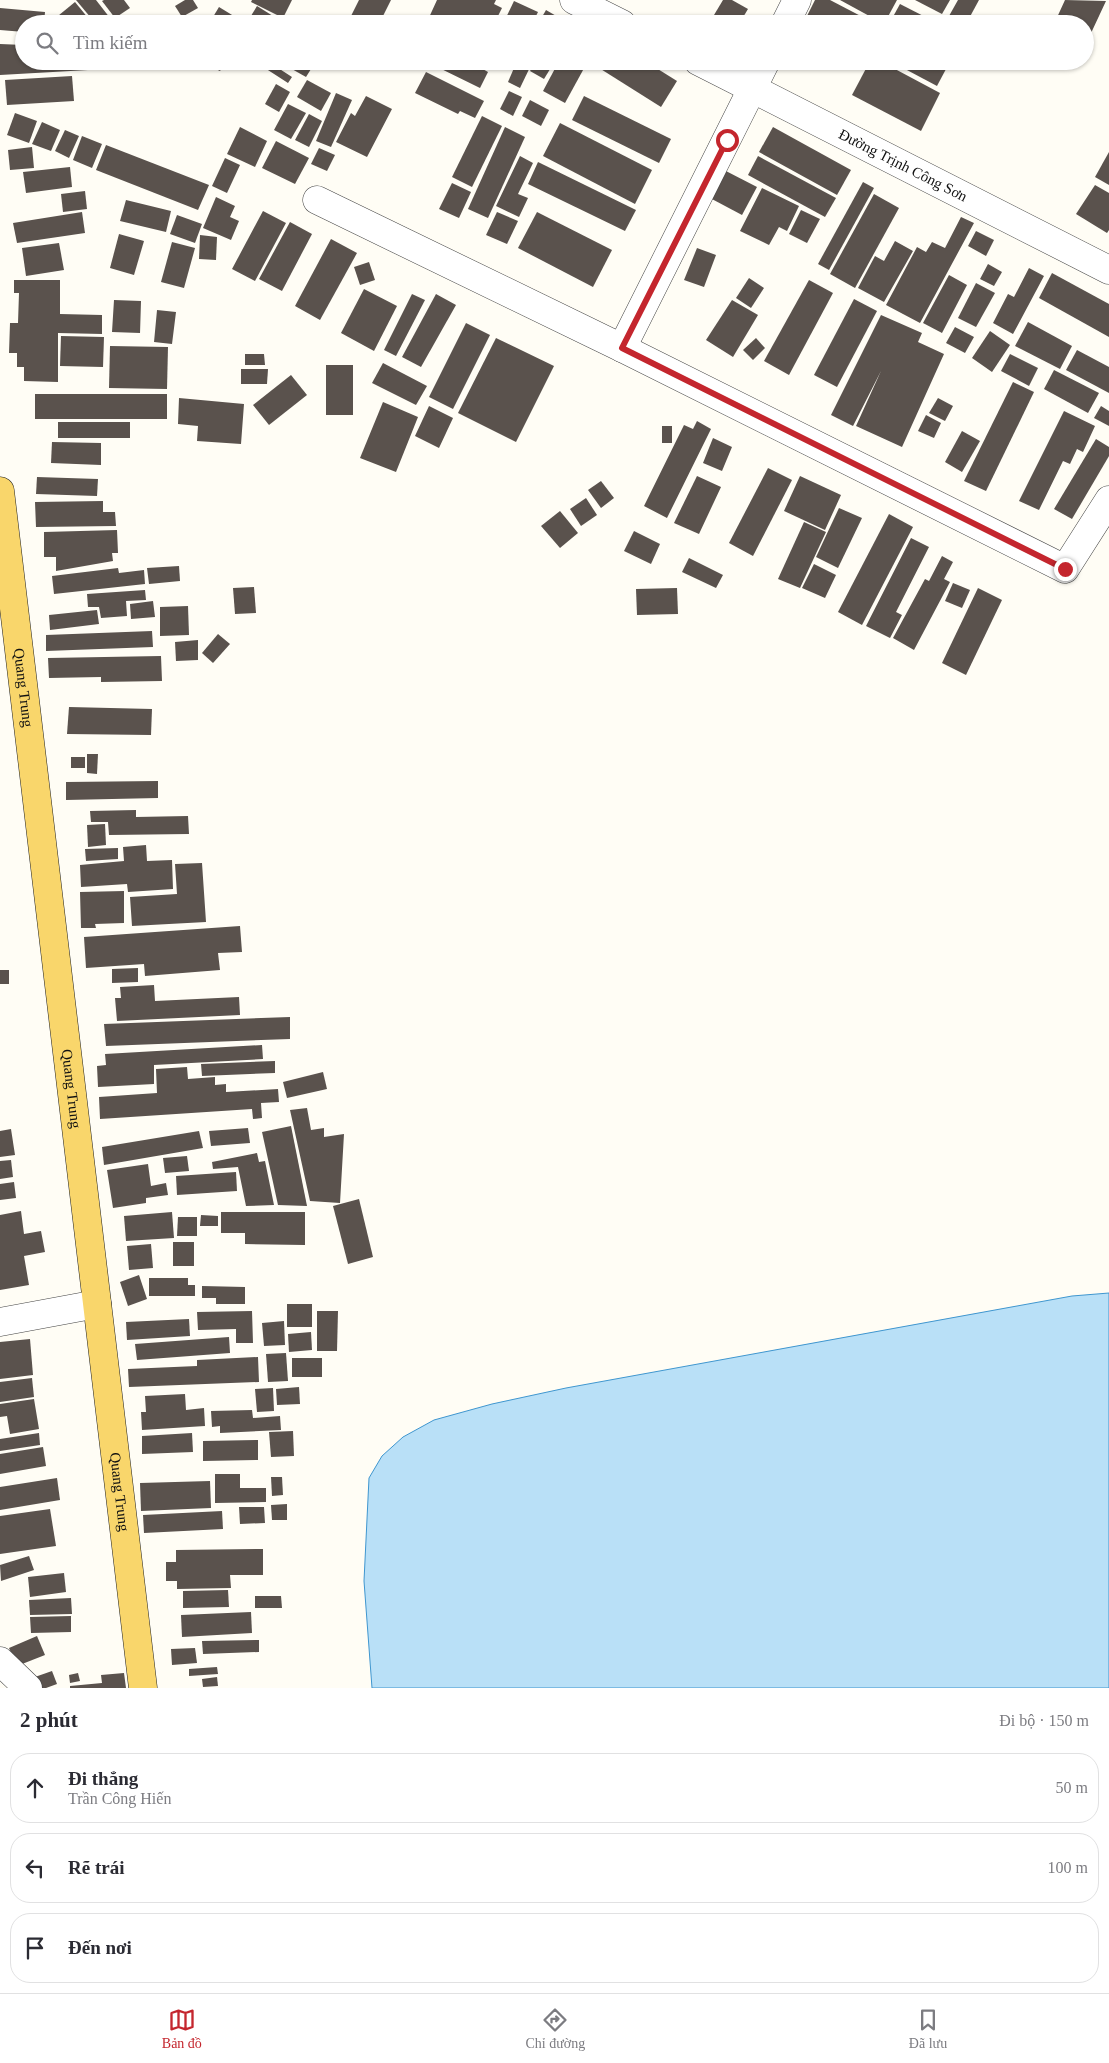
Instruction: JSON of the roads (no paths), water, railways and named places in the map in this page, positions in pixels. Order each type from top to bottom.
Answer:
[{"type":"main road","name":"Quang Trung","points":[[0,491],[143,1688]]},
{"type":"street","points":[[574,0],[604,15]]},
{"type":"street","points":[[790,15],[797,0]]},
{"type":"street","name":"Đường Trịnh Công Sơn","points":[[716,70],[1109,270]]},
{"type":"street","points":[[622,348],[762,70]]},
{"type":"street","points":[[317,200],[622,348],[1065,569],[1109,500]]},
{"type":"street","points":[[0,1322],[97,1304]]},
{"type":"street","points":[[0,1661],[28,1688]]},
{"type":"water","points":[[1109,1293],[1109,1688],[372,1688],[364,1581],[369,1478],[382,1456],[403,1437],[434,1420],[492,1404],[566,1388],[1072,1296]]}]
